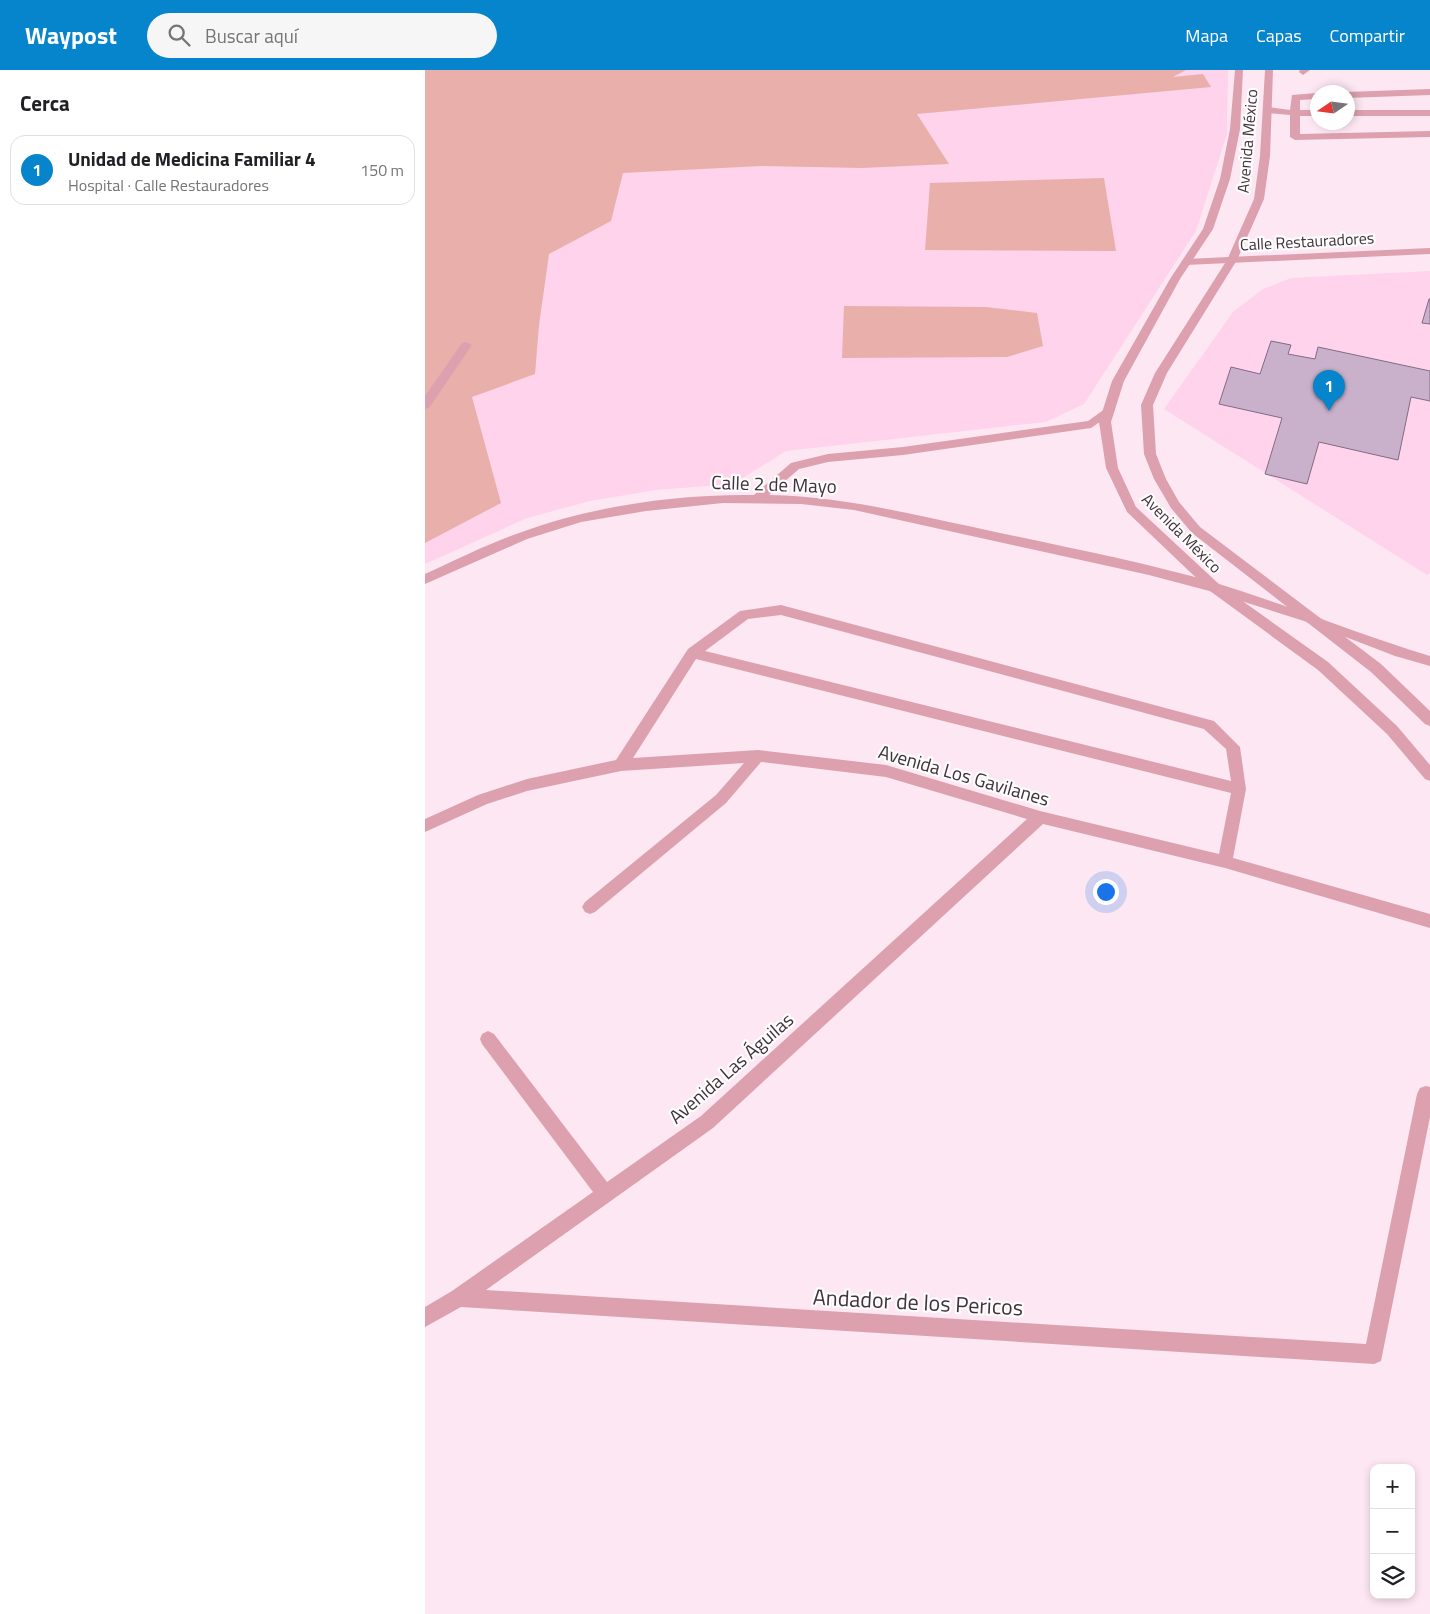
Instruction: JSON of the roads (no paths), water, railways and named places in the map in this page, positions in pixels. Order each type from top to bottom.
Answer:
[{"type":"street","name":"Avenida México","points":[[1239,70],[1235,129],[1225,179],[1208,228],[1186,262],[1118,381],[1105,422],[1112,468],[1131,509],[1215,588],[1323,666],[1392,730],[1430,775]]},
{"type":"street","name":"Avenida México","points":[[1269,70],[1265,156],[1259,199],[1232,260],[1161,373],[1147,405],[1147,430],[1150,454],[1160,479],[1175,505],[1196,530],[1376,668],[1430,720]]},
{"type":"street","points":[[1355,95],[1430,92]]},
{"type":"street","points":[[1310,96],[1295,97],[1295,137],[1430,134]]},
{"type":"street","points":[[1268,110],[1310,113]]},
{"type":"street","points":[[1355,113],[1430,113]]},
{"type":"street","name":"Calle Restauradores","points":[[1186,262],[1430,251]]},
{"type":"street","points":[[425,405],[466,346]]},
{"type":"street","points":[[757,499],[795,466],[828,458],[903,451],[1091,424],[1109,410]]},
{"type":"street","name":"Calle 2 de Mayo","points":[[425,579],[523,536],[580,518],[646,507],[723,499],[801,500],[854,506],[1149,570],[1215,588],[1309,618]]},
{"type":"street","points":[[621,765],[693,653],[745,614],[781,610],[1209,726],[1233,747],[1239,789],[1225,862]]},
{"type":"street","points":[[1309,618],[1400,652],[1430,661]]},
{"type":"street","points":[[693,653],[1239,789]]},
{"type":"street","points":[[590,907],[721,799],[758,756]]},
{"type":"street","name":"Avenida Los Gavilanes","points":[[425,826],[483,799],[527,785],[621,765],[758,756],[885,770],[1040,817],[1225,862],[1430,921]]},
{"type":"street","name":"Avenida Las Águilas","points":[[425,1318],[459,1298],[707,1122],[1040,817]]},
{"type":"street","points":[[487,1039],[605,1194]]},
{"type":"street","name":"Andador de los Pericos","points":[[459,1298],[1374,1354],[1428,1095]]},
{"type":"place","name":"Unidad de Medicina Familiar 4","points":[[1329,411]]}]
